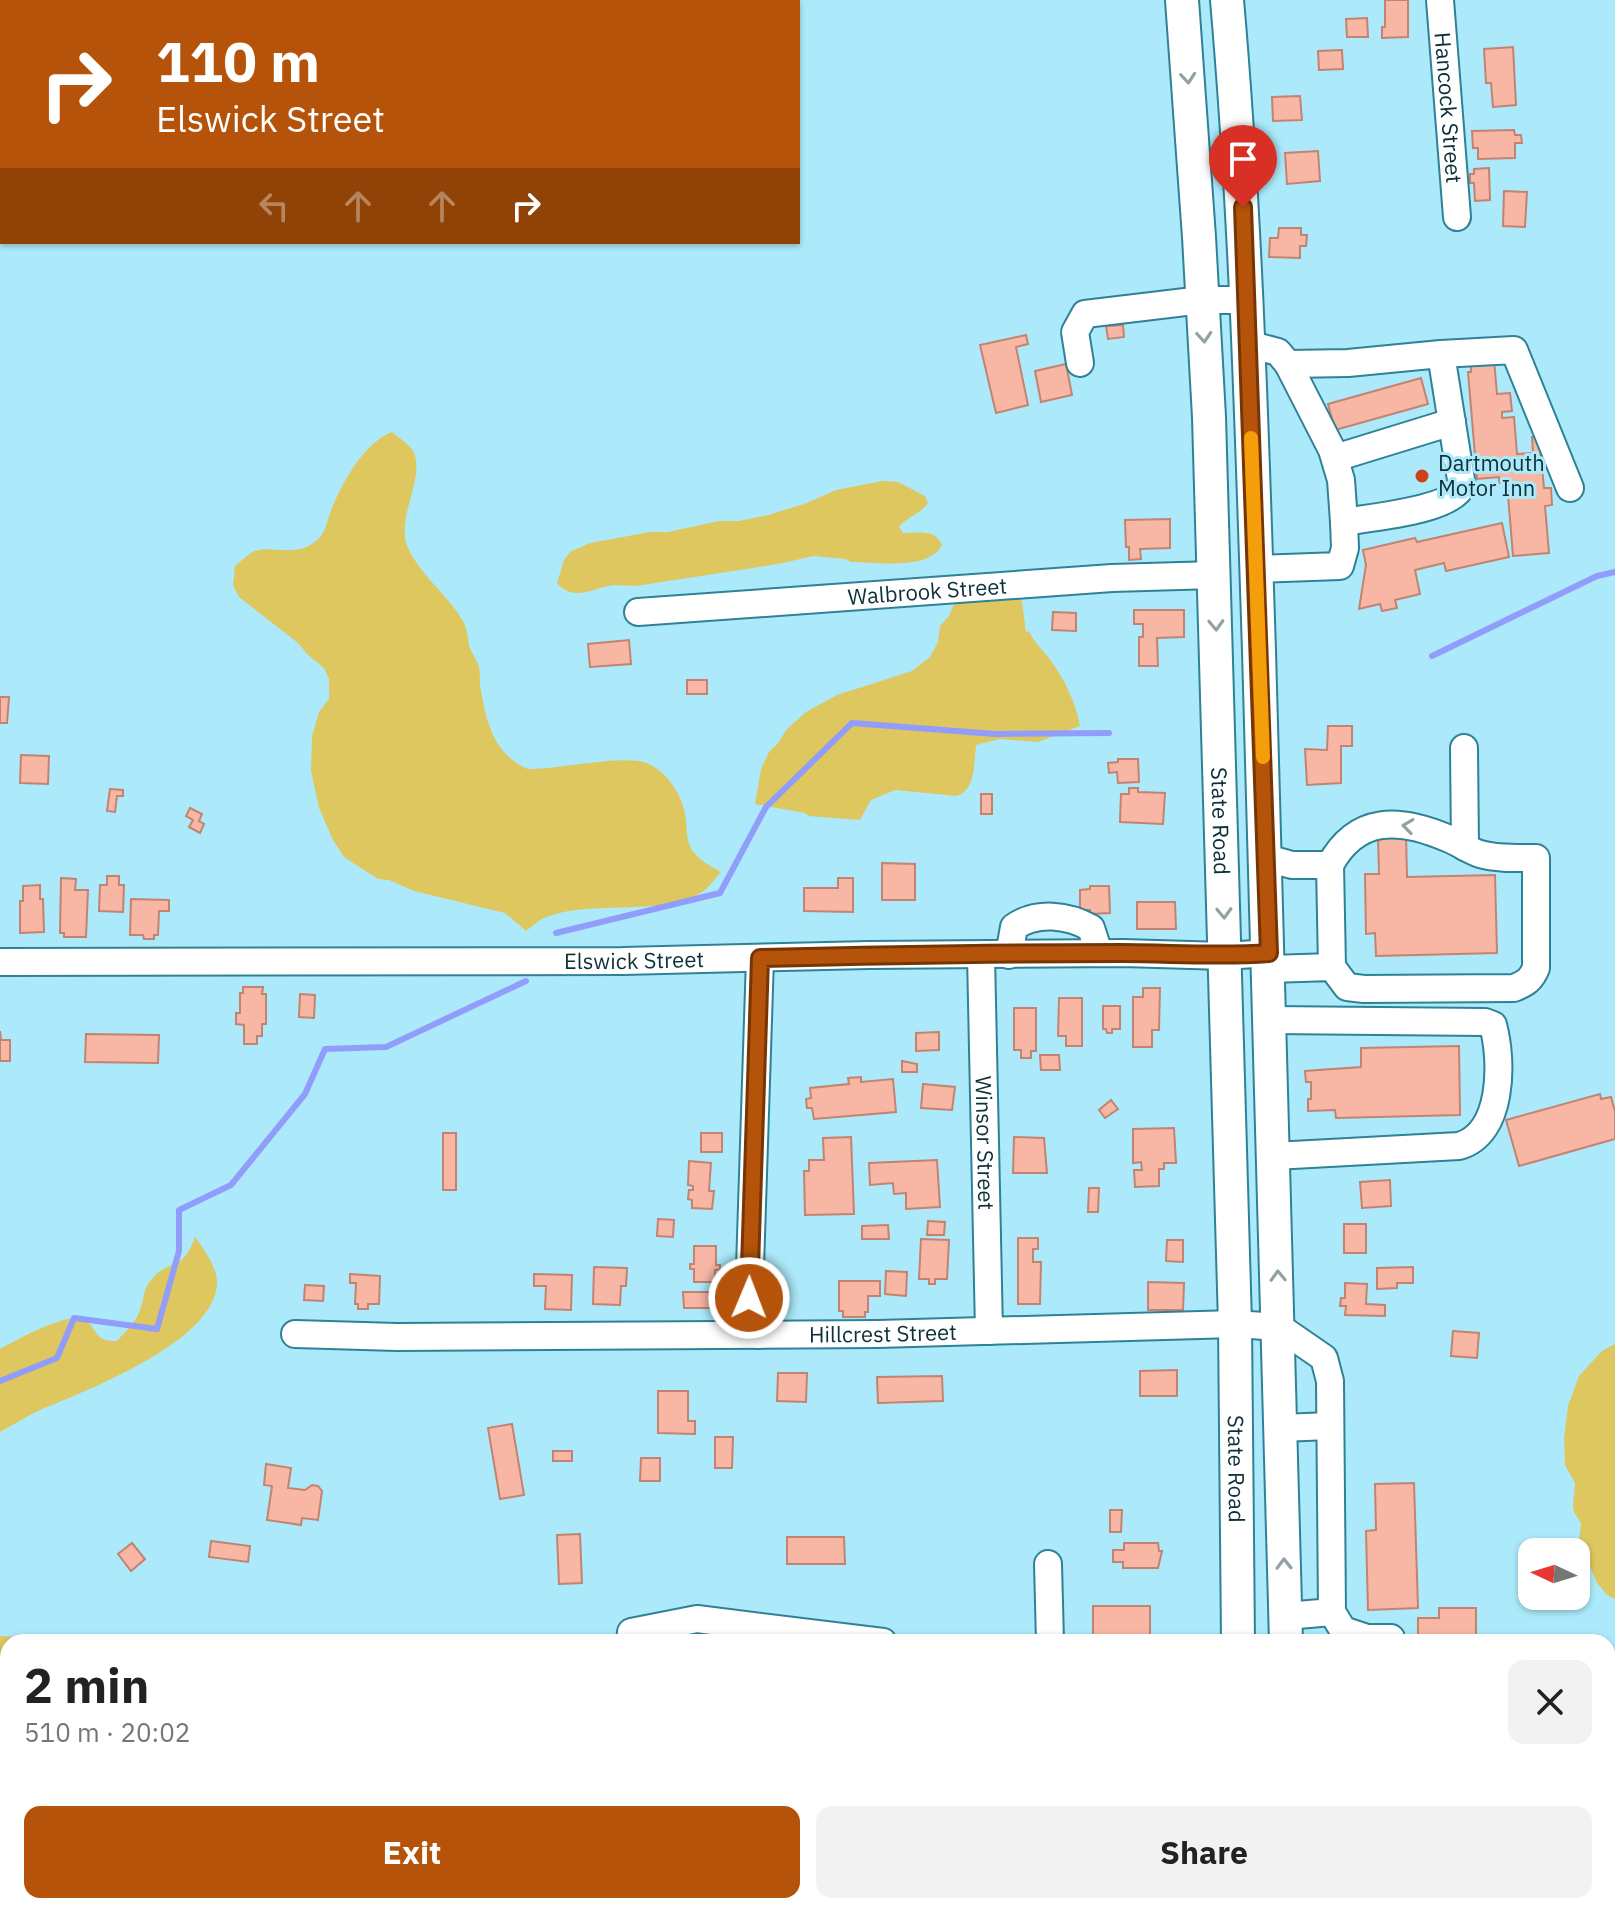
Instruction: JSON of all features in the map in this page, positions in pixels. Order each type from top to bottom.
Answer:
[{"type":"main road","name":"State Road","points":[[1182,0],[1202,300],[1215,575],[1235,1324],[1238,1634]]},
{"type":"main road","name":"State Road","points":[[1227,0],[1240,145],[1248,344],[1271,1020],[1286,1629]]},
{"type":"street","name":"Hancock Street","points":[[1440,0],[1457,217]]},
{"type":"street","points":[[1080,363],[1075,332],[1085,314],[1202,300],[1246,300]]},
{"type":"street","points":[[1248,344],[1278,352],[1288,364],[1335,458],[1341,480],[1345,548],[1340,566],[1256,569]]},
{"type":"street","points":[[1288,364],[1348,363],[1514,350],[1570,488]]},
{"type":"street","points":[[1344,522],[1435,506],[1458,494],[1462,486],[1441,354]]},
{"type":"street","points":[[1335,458],[1452,422]]},
{"type":"street","name":"Walbrook Street","points":[[638,612],[1112,578],[1215,575]]},
{"type":"street","points":[[1464,748],[1465,847]]},
{"type":"street","points":[[1375,825],[1418,826],[1465,847],[1503,858],[1536,858],[1536,968],[1532,978],[1514,988],[1347,987],[1332,967],[1330,865],[1336,853],[1375,825]]},
{"type":"street","points":[[1266,858],[1292,865],[1330,865]]},
{"type":"street","points":[[1009,955],[1014,927],[1023,921],[1047,917],[1075,919],[1091,928],[1099,953]]},
{"type":"street","name":"Elswick Street","points":[[0,962],[347,962],[1099,953],[1225,956],[1332,967]]},
{"type":"street","name":"Winsor Street","points":[[981,955],[989,1331]]},
{"type":"street","points":[[758,1335],[749,1298],[760,958]]},
{"type":"street","points":[[1271,1020],[1485,1022],[1493,1025],[1497,1041],[1493,1106],[1486,1125],[1471,1142],[1459,1146],[1274,1156]]},
{"type":"street","name":"Hillcrest Street","points":[[295,1334],[397,1337],[758,1335],[1235,1324],[1279,1327]]},
{"type":"street","points":[[1279,1327],[1324,1358],[1330,1381],[1332,1612],[1343,1630],[1355,1634]]},
{"type":"street","points":[[1281,1428],[1330,1426]]},
{"type":"street","points":[[1048,1564],[1050,1634]]},
{"type":"street","points":[[1286,1629],[1332,1612]]},
{"type":"street","points":[[631,1634],[697,1619],[818,1634]]},
{"type":"shaded area","points":[[392,432],[410,447],[416,463],[405,525],[408,548],[464,624],[480,669],[488,723],[499,745],[506,754],[528,769],[626,760],[639,761],[657,769],[671,783],[681,801],[692,850],[721,872],[705,890],[671,904],[565,912],[544,918],[526,931],[505,913],[378,879],[344,857],[319,808],[311,771],[312,736],[319,712],[329,699],[329,679],[324,668],[298,643],[239,597],[233,585],[235,566],[255,551],[300,549],[320,538],[348,475],[372,445]]},
{"type":"shaded area","points":[[882,481],[898,482],[925,496],[928,503],[899,527],[903,533],[926,533],[939,540],[942,545],[926,559],[901,563],[851,562],[814,556],[577,593],[563,589],[557,583],[564,560],[570,552],[590,543],[768,515],[836,490]]},
{"type":"shaded area","points":[[1014,597],[1022,601],[1026,632],[1029,631],[1064,681],[1080,726],[1038,742],[1000,739],[976,745],[973,775],[963,793],[956,796],[895,790],[871,800],[860,820],[809,816],[755,804],[761,769],[769,752],[786,730],[806,712],[837,695],[912,671],[930,657],[938,642],[940,626],[954,604],[964,599]]},
{"type":"shaded area","points":[[195,1237],[212,1264],[217,1281],[212,1303],[196,1324],[145,1361],[33,1413],[0,1432],[0,1349],[44,1327],[70,1319],[88,1322],[101,1338],[117,1341],[138,1314],[148,1283],[157,1273],[180,1261]]},
{"type":"shaded area","points":[[1615,1344],[1615,1599],[1597,1583],[1590,1567],[1590,1538],[1579,1538],[1581,1523],[1573,1505],[1575,1483],[1565,1465],[1568,1406],[1579,1376],[1602,1351]]},
{"type":"building","points":[[1385,0],[1408,0],[1408,37],[1382,38]]},
{"type":"building","points":[[1367,18],[1368,37],[1347,37],[1346,19]]},
{"type":"building","points":[[1513,47],[1516,105],[1493,107],[1491,83],[1486,83],[1484,49]]},
{"type":"building","points":[[1342,50],[1343,69],[1319,70],[1318,51]]},
{"type":"building","points":[[1300,96],[1302,120],[1273,121],[1272,97]]},
{"type":"building","points":[[1514,130],[1515,135],[1521,135],[1522,143],[1515,143],[1515,158],[1478,159],[1478,148],[1473,148],[1472,131]]},
{"type":"building","points":[[1318,151],[1320,181],[1287,184],[1285,153]]},
{"type":"building","points":[[1489,168],[1490,200],[1475,201],[1470,174],[1474,174],[1474,169]]},
{"type":"building","points":[[1504,191],[1527,192],[1525,227],[1503,226]]},
{"type":"building","points":[[1279,228],[1301,228],[1301,235],[1307,235],[1306,246],[1300,246],[1300,258],[1269,257],[1270,238],[1278,238]]},
{"type":"building","points":[[1123,325],[1124,337],[1108,339],[1106,326]]},
{"type":"building","points":[[1026,335],[1028,344],[1016,347],[1028,405],[996,413],[980,345]]},
{"type":"building","points":[[1494,360],[1497,394],[1510,393],[1512,411],[1502,412],[1502,418],[1514,417],[1517,454],[1533,453],[1532,437],[1539,437],[1544,488],[1551,488],[1552,505],[1545,506],[1549,553],[1513,556],[1507,483],[1499,483],[1499,477],[1477,479],[1468,372],[1471,372],[1471,362]]},
{"type":"building","points":[[1066,364],[1072,395],[1041,402],[1035,371]]},
{"type":"building","points":[[1421,378],[1428,404],[1335,430],[1328,404]]},
{"type":"building","points":[[1170,519],[1170,548],[1140,549],[1141,559],[1129,560],[1125,520]]},
{"type":"building","points":[[1502,523],[1509,557],[1446,571],[1444,563],[1415,570],[1420,594],[1395,600],[1397,608],[1382,611],[1380,604],[1359,609],[1366,565],[1363,550],[1415,538],[1417,542]]},
{"type":"building","points":[[1134,610],[1184,610],[1184,637],[1157,638],[1158,666],[1139,666],[1139,637],[1143,637],[1143,624],[1134,624]]},
{"type":"building","points":[[1053,612],[1076,613],[1076,631],[1052,630]]},
{"type":"building","points":[[629,640],[631,664],[590,667],[588,644]]},
{"type":"building","points":[[687,680],[707,680],[707,694],[687,694]]},
{"type":"building","points":[[0,697],[9,697],[7,723],[0,723]]},
{"type":"building","points":[[1328,726],[1352,726],[1352,746],[1341,746],[1341,783],[1307,785],[1305,749],[1327,750]]},
{"type":"building","points":[[21,755],[49,756],[48,784],[20,783]]},
{"type":"building","points":[[1118,759],[1138,759],[1139,782],[1118,783],[1117,772],[1109,773],[1108,763],[1118,762]]},
{"type":"building","points":[[1129,788],[1138,788],[1138,792],[1165,793],[1163,824],[1120,822],[1121,794],[1129,794]]},
{"type":"building","points":[[110,789],[123,790],[123,796],[117,796],[115,812],[107,811]]},
{"type":"building","points":[[981,794],[992,794],[992,814],[981,814]]},
{"type":"building","points":[[190,808],[202,814],[199,821],[204,824],[200,833],[189,827],[193,820],[186,816]]},
{"type":"building","points":[[1406,835],[1407,877],[1495,875],[1497,953],[1376,956],[1375,933],[1366,934],[1365,874],[1379,874],[1378,836]]},
{"type":"building","points":[[882,863],[915,864],[915,900],[882,900]]},
{"type":"building","points":[[107,876],[119,876],[119,885],[124,885],[123,912],[99,911],[100,885],[107,885]]},
{"type":"building","points":[[61,878],[76,879],[75,890],[88,890],[86,937],[64,937],[64,933],[60,933]]},
{"type":"building","points":[[838,878],[853,878],[853,912],[804,911],[804,888],[838,888]]},
{"type":"building","points":[[40,885],[44,932],[20,933],[23,886]]},
{"type":"building","points":[[1090,886],[1109,886],[1110,913],[1090,914],[1090,910],[1080,910],[1080,890],[1090,889]]},
{"type":"building","points":[[131,899],[169,900],[169,911],[159,911],[158,935],[154,935],[154,939],[130,935]]},
{"type":"building","points":[[1137,902],[1175,902],[1176,929],[1137,929]]},
{"type":"building","points":[[243,987],[263,987],[262,994],[266,994],[266,1024],[262,1024],[262,1036],[257,1036],[257,1044],[244,1044],[244,1025],[236,1024]]},
{"type":"building","points":[[1143,988],[1160,988],[1159,1030],[1152,1030],[1152,1047],[1133,1047],[1133,997],[1143,997]]},
{"type":"building","points":[[300,994],[315,995],[314,1018],[299,1017]]},
{"type":"building","points":[[1059,998],[1082,998],[1082,1046],[1066,1046],[1066,1036],[1058,1036]]},
{"type":"building","points":[[1103,1006],[1120,1006],[1120,1029],[1107,1033],[1103,1029]]},
{"type":"building","points":[[1014,1008],[1036,1008],[1036,1051],[1031,1051],[1031,1058],[1021,1058],[1021,1050],[1014,1050]]},
{"type":"building","points":[[0,1031],[1,1040],[10,1040],[10,1061],[0,1061]]},
{"type":"building","points":[[939,1032],[939,1050],[916,1051],[916,1033]]},
{"type":"building","points":[[86,1034],[159,1035],[158,1063],[85,1062]]},
{"type":"building","points":[[1459,1046],[1460,1115],[1336,1118],[1335,1110],[1308,1111],[1311,1082],[1306,1082],[1305,1071],[1361,1067],[1361,1048]]},
{"type":"building","points":[[1040,1055],[1059,1055],[1060,1070],[1041,1070]]},
{"type":"building","points":[[902,1061],[917,1064],[917,1072],[902,1072]]},
{"type":"building","points":[[861,1077],[861,1082],[893,1079],[896,1112],[814,1119],[812,1108],[807,1108],[806,1099],[811,1098],[810,1088],[849,1084],[848,1078]]},
{"type":"building","points":[[923,1084],[955,1087],[952,1110],[921,1108]]},
{"type":"building","points":[[1600,1094],[1601,1099],[1611,1097],[1615,1111],[1615,1139],[1519,1166],[1506,1120]]},
{"type":"building","points":[[1111,1100],[1118,1109],[1105,1118],[1099,1110]]},
{"type":"building","points":[[1174,1128],[1176,1163],[1164,1163],[1164,1169],[1159,1169],[1159,1186],[1135,1187],[1134,1170],[1142,1170],[1141,1162],[1133,1163],[1133,1129]]},
{"type":"building","points":[[443,1133],[456,1133],[456,1190],[443,1190]]},
{"type":"building","points":[[701,1133],[722,1133],[722,1152],[701,1152]]},
{"type":"building","points":[[851,1137],[854,1214],[805,1215],[804,1171],[809,1171],[809,1160],[824,1160],[823,1138]]},
{"type":"building","points":[[1014,1137],[1044,1138],[1047,1173],[1013,1173]]},
{"type":"building","points":[[937,1160],[940,1207],[906,1209],[906,1193],[894,1194],[893,1183],[870,1185],[869,1163]]},
{"type":"building","points":[[689,1161],[711,1163],[709,1191],[714,1191],[712,1209],[692,1208],[692,1200],[688,1199],[689,1190],[693,1190],[693,1186],[688,1185]]},
{"type":"building","points":[[1390,1180],[1391,1206],[1362,1208],[1360,1182]]},
{"type":"building","points":[[1089,1188],[1099,1188],[1098,1212],[1088,1212]]},
{"type":"building","points":[[658,1219],[674,1220],[673,1237],[657,1236]]},
{"type":"building","points":[[928,1221],[945,1222],[944,1235],[927,1235]]},
{"type":"building","points":[[1344,1224],[1366,1224],[1366,1253],[1344,1253]]},
{"type":"building","points":[[888,1225],[889,1239],[862,1239],[862,1226]]},
{"type":"building","points":[[1018,1238],[1038,1238],[1038,1249],[1033,1249],[1033,1262],[1041,1262],[1040,1304],[1018,1304]]},
{"type":"building","points":[[921,1239],[949,1240],[947,1279],[935,1279],[935,1284],[929,1284],[929,1279],[919,1279]]},
{"type":"building","points":[[1167,1240],[1183,1240],[1183,1262],[1166,1261]]},
{"type":"building","points":[[694,1246],[716,1246],[716,1265],[720,1265],[720,1270],[715,1270],[715,1282],[694,1282],[694,1269],[690,1269],[690,1264],[694,1264]]},
{"type":"building","points":[[594,1267],[627,1268],[626,1286],[621,1286],[620,1305],[593,1304]]},
{"type":"building","points":[[1413,1267],[1413,1283],[1397,1283],[1397,1288],[1377,1289],[1377,1268]]},
{"type":"building","points":[[886,1271],[907,1272],[906,1296],[885,1294]]},
{"type":"building","points":[[350,1274],[380,1276],[379,1304],[368,1304],[368,1309],[358,1309],[358,1304],[355,1304],[356,1283],[350,1283]]},
{"type":"building","points":[[534,1274],[572,1275],[571,1310],[545,1309],[546,1286],[534,1286]]},
{"type":"building","points":[[839,1281],[880,1281],[880,1296],[868,1296],[865,1317],[843,1317],[843,1311],[839,1311]]},
{"type":"building","points":[[1148,1282],[1184,1283],[1183,1310],[1148,1310]]},
{"type":"building","points":[[1345,1283],[1367,1284],[1366,1304],[1385,1305],[1385,1316],[1345,1315],[1346,1306],[1340,1306],[1341,1298],[1345,1298]]},
{"type":"building","points":[[305,1285],[324,1286],[323,1301],[304,1300]]},
{"type":"building","points":[[683,1292],[732,1292],[731,1308],[684,1308]]},
{"type":"building","points":[[1453,1331],[1479,1333],[1477,1358],[1451,1356]]},
{"type":"building","points":[[1177,1370],[1177,1396],[1140,1396],[1140,1371]]},
{"type":"building","points":[[778,1373],[807,1373],[806,1402],[777,1401]]},
{"type":"building","points":[[942,1376],[943,1401],[878,1403],[877,1377]]},
{"type":"building","points":[[658,1391],[688,1391],[688,1421],[695,1421],[695,1434],[658,1433]]},
{"type":"building","points":[[512,1424],[524,1495],[500,1499],[488,1428]]},
{"type":"building","points":[[715,1437],[733,1437],[732,1468],[715,1468]]},
{"type":"building","points":[[553,1451],[572,1451],[572,1461],[553,1461]]},
{"type":"building","points":[[641,1458],[660,1458],[660,1481],[640,1481]]},
{"type":"building","points":[[266,1464],[291,1468],[288,1488],[305,1490],[312,1485],[318,1486],[322,1491],[318,1520],[302,1518],[301,1525],[267,1520],[272,1486],[264,1485]]},
{"type":"building","points":[[1414,1483],[1418,1608],[1368,1610],[1366,1531],[1376,1530],[1375,1484]]},
{"type":"building","points":[[1110,1510],[1122,1510],[1121,1532],[1110,1532]]},
{"type":"building","points":[[580,1534],[582,1583],[559,1584],[557,1535]]},
{"type":"building","points":[[787,1537],[844,1537],[845,1564],[787,1564]]},
{"type":"building","points":[[211,1541],[250,1546],[248,1562],[209,1557]]},
{"type":"building","points":[[132,1543],[145,1559],[131,1571],[118,1554]]},
{"type":"building","points":[[1124,1543],[1158,1543],[1159,1551],[1162,1551],[1158,1568],[1123,1568],[1123,1562],[1113,1562],[1113,1550],[1124,1550]]},
{"type":"building","points":[[1093,1606],[1150,1606],[1150,1634],[1093,1634]]},
{"type":"building","points":[[1439,1608],[1476,1608],[1476,1634],[1418,1634],[1418,1618],[1439,1618]]},
{"type":"waterway","points":[[1432,656],[1597,576],[1615,572]]},
{"type":"waterway","points":[[556,933],[720,893],[766,807],[852,723],[995,734],[1109,733]]},
{"type":"waterway","points":[[0,1381],[57,1358],[74,1318],[157,1329],[179,1251],[179,1210],[231,1185],[305,1094],[325,1049],[386,1047],[526,981]]},
{"type":"slow traffic","points":[[1251,438],[1263,757]]},
{"type":"place","name":"Dartmouth Motor Inn","points":[[1422,476]]},
{"type":"route","points":[[749,1298],[760,958],[1123,953],[1225,956],[1269,953],[1243,207]]}]
